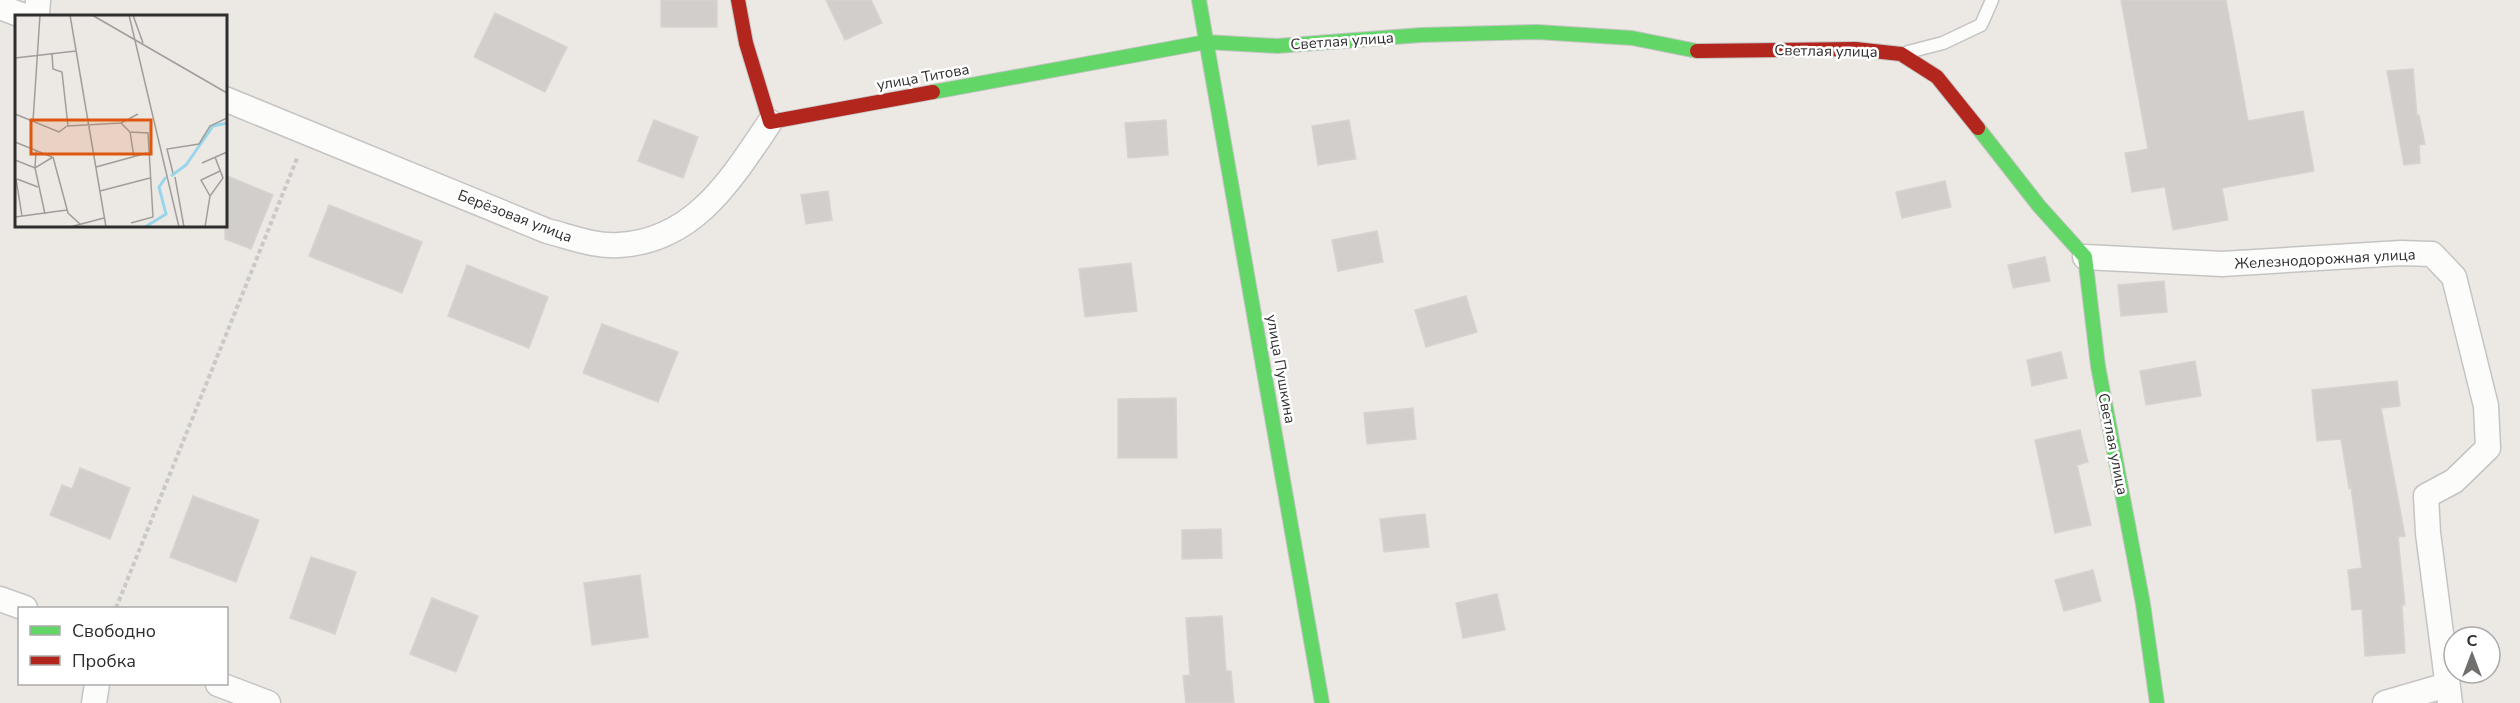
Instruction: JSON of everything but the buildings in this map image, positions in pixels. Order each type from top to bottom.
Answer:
[{"type":"street","points":[[37,15],[38,0]]},
{"type":"street","points":[[738,0],[746,43],[770,122]]},
{"type":"street","name":"улица Пушкина","points":[[1199,0],[1322,703]]},
{"type":"street","points":[[0,7],[21,15]]},
{"type":"street","name":"Светлая улица","points":[[1206,42],[1277,46],[1421,35],[1537,33],[1632,38],[1689,51],[1855,49],[1901,54],[1937,77],[2039,206],[2085,257],[2098,366],[2143,604],[2157,703]]},
{"type":"street","name":"улица Титова","points":[[770,122],[1206,42]]},
{"type":"street","name":"Берёзовая улица","points":[[226,99],[547,231],[592,243],[620,246],[656,238],[693,219],[716,198],[730,181],[770,122]]},
{"type":"street","name":"Железнодорожная улица","points":[[2085,257],[2222,264],[2401,253],[2432,254],[2454,277],[2486,406],[2488,448],[2454,481],[2426,496],[2428,533],[2449,694]]},
{"type":"street","points":[[0,599],[20,607]]},
{"type":"street","points":[[94,703],[97,685]]},
{"type":"street","points":[[221,685],[268,703]]},
{"type":"street","points":[[2385,703],[2449,694]]},
{"type":"lane","points":[[1901,54],[1943,43],[1981,25],[1992,0]]},
{"type":"path","points":[[117,607],[307,133]]},
{"type":"traffic: fast","points":[[1199,0],[1322,703]]},
{"type":"traffic: fast","points":[[933,92],[1206,42],[1277,46],[1421,35],[1537,32],[1632,38],[1697,51]]},
{"type":"traffic: fast","points":[[1978,128],[2039,206],[2085,257],[2098,366],[2143,604],[2157,703]]},
{"type":"traffic: jam","points":[[738,0],[746,43],[770,122],[933,92]]},
{"type":"traffic: jam","points":[[1697,51],[1855,49],[1901,54],[1937,77],[1978,128]]}]
